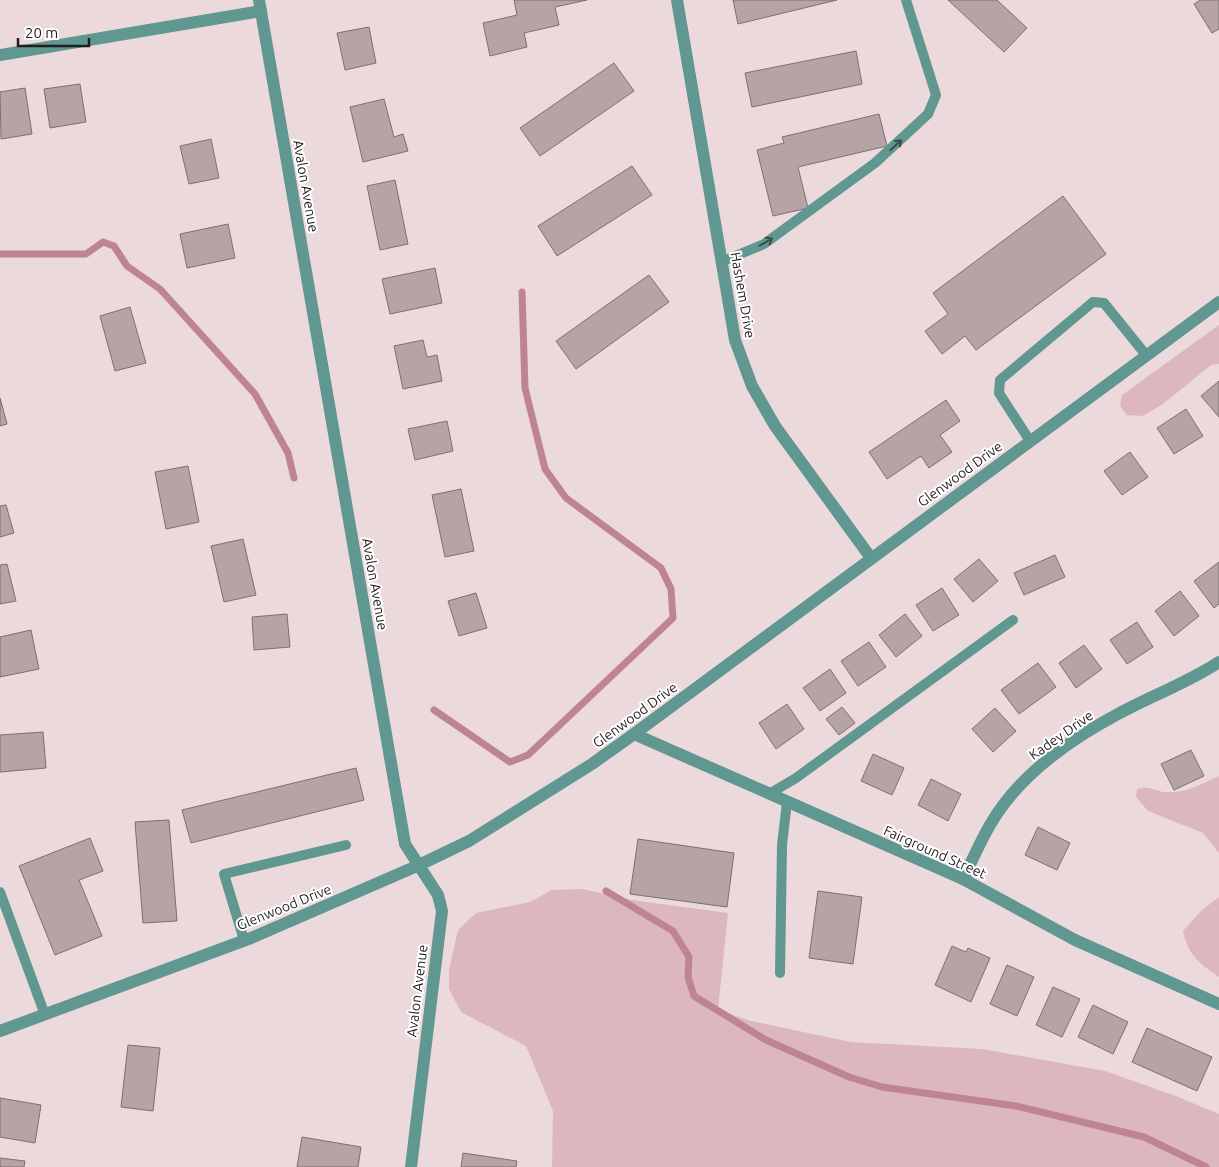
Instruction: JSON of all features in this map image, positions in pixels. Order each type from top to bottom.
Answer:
[{"type":"street","name":"Hashem Drive","points":[[677,0],[734,340],[752,386],[775,426],[871,558]]},
{"type":"street","points":[[0,56],[260,6]]},
{"type":"street","name":"Avalon Avenue","points":[[260,6],[405,844],[417,866],[438,895],[442,911],[411,1167]]},
{"type":"street","name":"Glenwood Drive","points":[[0,1031],[244,940],[417,866],[477,836],[578,773],[634,734],[1219,302]]},
{"type":"street","name":"Kadey Drive","points":[[964,879],[990,824],[1014,792],[1037,768],[1074,741],[1117,714],[1219,662]]},
{"type":"street","name":"Fairground Street","points":[[634,734],[964,879],[1075,940],[1219,1004]]},
{"type":"lane","points":[[721,262],[764,244],[781,233],[875,163],[928,114],[936,96],[906,0]]},
{"type":"lane","points":[[1030,441],[999,393],[1000,380],[1093,302],[1104,303],[1146,355]]},
{"type":"lane","points":[[769,794],[796,778],[1013,620]]},
{"type":"lane","points":[[780,973],[782,845],[787,802]]},
{"type":"lane","points":[[244,940],[224,874],[346,845]]},
{"type":"lane","points":[[0,892],[45,1015]]},
{"type":"shaded area","points":[[1219,325],[1219,364],[1211,365],[1163,404],[1143,416],[1127,415],[1120,406],[1122,395]]},
{"type":"shaded area","points":[[1219,776],[1219,853],[1203,833],[1148,811],[1136,797],[1137,789],[1148,788],[1165,792],[1179,791],[1193,788]]},
{"type":"shaded area","points":[[582,889],[632,900],[728,913],[718,1010],[751,1021],[851,1042],[982,1049],[1105,1071],[1176,1096],[1219,1114],[1219,1167],[552,1167],[553,1111],[526,1046],[461,1012],[449,989],[449,970],[458,930],[476,913],[530,902],[552,890]]},
{"type":"shaded area","points":[[1219,897],[1219,977],[1206,968],[1192,953],[1183,931],[1202,910]]},
{"type":"building","points":[[514,0],[587,0],[555,7],[559,25],[524,33],[527,47],[490,56],[483,23],[517,15]]},
{"type":"building","points":[[733,0],[837,0],[738,24]]},
{"type":"building","points":[[948,0],[997,0],[1027,28],[1004,52]]},
{"type":"building","points":[[1200,0],[1219,0],[1219,29],[1212,33],[1194,4]]},
{"type":"building","points":[[369,27],[376,63],[345,70],[337,33]]},
{"type":"building","points":[[856,51],[862,84],[752,107],[745,73]]},
{"type":"building","points":[[614,63],[634,91],[540,156],[520,128]]},
{"type":"building","points":[[80,84],[86,122],[50,128],[44,89]]},
{"type":"building","points":[[25,88],[32,134],[1,139],[0,92]]},
{"type":"building","points":[[384,99],[394,137],[403,134],[408,151],[363,162],[350,107]]},
{"type":"building","points":[[879,114],[887,146],[798,167],[808,208],[773,216],[757,150],[784,143],[782,137]]},
{"type":"building","points":[[211,139],[219,178],[189,184],[180,146]]},
{"type":"building","points":[[632,166],[652,195],[557,256],[538,226]]},
{"type":"building","points":[[395,180],[408,244],[380,250],[367,186]]},
{"type":"building","points":[[1063,196],[1106,254],[976,350],[965,336],[942,354],[925,331],[948,314],[933,293]]},
{"type":"building","points":[[228,224],[235,258],[187,268],[180,234]]},
{"type":"building","points":[[435,268],[442,303],[390,314],[382,279]]},
{"type":"building","points":[[649,275],[669,302],[576,369],[556,341]]},
{"type":"building","points":[[130,307],[146,363],[115,371],[100,316]]},
{"type":"building","points":[[423,340],[427,357],[437,355],[442,381],[403,389],[394,346]]},
{"type":"building","points":[[1219,381],[1219,417],[1201,396]]},
{"type":"building","points":[[0,398],[7,424],[0,426]]},
{"type":"building","points":[[946,400],[960,421],[940,435],[952,452],[929,468],[921,456],[887,479],[869,452]]},
{"type":"building","points":[[1186,409],[1203,436],[1174,454],[1157,428]]},
{"type":"building","points":[[447,421],[453,451],[415,460],[408,429]]},
{"type":"building","points":[[1130,452],[1148,477],[1122,495],[1104,471]]},
{"type":"building","points":[[188,466],[199,522],[166,529],[155,472]]},
{"type":"building","points":[[461,489],[474,551],[445,557],[432,495]]},
{"type":"building","points":[[6,505],[14,533],[0,537],[0,506]]},
{"type":"building","points":[[243,539],[256,595],[224,602],[211,546]]},
{"type":"building","points":[[1055,555],[1065,577],[1024,595],[1014,573]]},
{"type":"building","points":[[979,559],[998,581],[973,602],[954,579]]},
{"type":"building","points":[[1219,562],[1219,604],[1214,608],[1194,581]]},
{"type":"building","points":[[7,564],[16,601],[0,604],[0,565]]},
{"type":"building","points":[[942,588],[959,615],[933,631],[916,605]]},
{"type":"building","points":[[1180,591],[1199,616],[1174,636],[1155,611]]},
{"type":"building","points":[[476,593],[487,628],[459,636],[448,601]]},
{"type":"building","points":[[287,614],[290,647],[254,650],[252,617]]},
{"type":"building","points":[[905,614],[922,636],[896,657],[879,635]]},
{"type":"building","points":[[1137,622],[1153,647],[1127,664],[1110,640]]},
{"type":"building","points":[[31,630],[39,669],[0,677],[0,637]]},
{"type":"building","points":[[869,642],[886,667],[858,686],[841,661]]},
{"type":"building","points":[[1084,645],[1102,669],[1076,688],[1059,663]]},
{"type":"building","points":[[1038,663],[1056,687],[1019,714],[1001,690]]},
{"type":"building","points":[[830,669],[846,693],[820,711],[803,688]]},
{"type":"building","points":[[787,704],[804,729],[776,749],[759,723]]},
{"type":"building","points":[[842,707],[855,723],[839,735],[826,719]]},
{"type":"building","points":[[995,708],[1016,731],[993,752],[972,729]]},
{"type":"building","points":[[43,732],[46,768],[0,772],[0,735]]},
{"type":"building","points":[[1191,750],[1204,776],[1174,790],[1161,764]]},
{"type":"building","points":[[873,754],[904,768],[892,795],[861,781]]},
{"type":"building","points":[[356,768],[364,800],[191,843],[182,810]]},
{"type":"building","points":[[931,779],[961,794],[948,821],[918,805]]},
{"type":"building","points":[[169,820],[177,921],[143,923],[135,822]]},
{"type":"building","points":[[1038,827],[1070,843],[1057,870],[1025,855]]},
{"type":"building","points":[[90,838],[103,871],[79,880],[102,936],[55,955],[19,866]]},
{"type":"building","points":[[638,839],[734,853],[727,907],[630,894]]},
{"type":"building","points":[[818,891],[862,897],[853,964],[809,958]]},
{"type":"building","points":[[952,946],[966,952],[968,948],[990,958],[971,1002],[935,985]]},
{"type":"building","points":[[1007,965],[1034,977],[1017,1016],[990,1004]]},
{"type":"building","points":[[1053,987],[1080,999],[1062,1037],[1036,1025]]},
{"type":"building","points":[[1093,1005],[1128,1022],[1113,1054],[1078,1037]]},
{"type":"building","points":[[1147,1028],[1212,1057],[1197,1091],[1132,1062]]},
{"type":"building","points":[[128,1045],[160,1048],[153,1111],[121,1107]]},
{"type":"building","points":[[0,1098],[41,1105],[35,1143],[0,1137]]},
{"type":"building","points":[[302,1137],[361,1147],[358,1167],[297,1167]]},
{"type":"building","points":[[463,1153],[517,1161],[516,1167],[461,1167]]},
{"type":"building","points":[[0,1158],[25,1161],[24,1167],[0,1167]]},
{"type":"waterway","points":[[0,254],[86,254],[103,242],[114,246],[127,266],[160,289],[255,394],[288,453],[294,478]]},
{"type":"waterway","points":[[434,710],[510,762],[528,755],[673,618],[671,589],[661,568],[566,498],[545,469],[525,388],[522,292]]},
{"type":"waterway","points":[[606,891],[673,931],[689,957],[688,977],[694,996],[766,1040],[849,1077],[882,1087],[1016,1106],[1144,1137],[1206,1167]]}]
